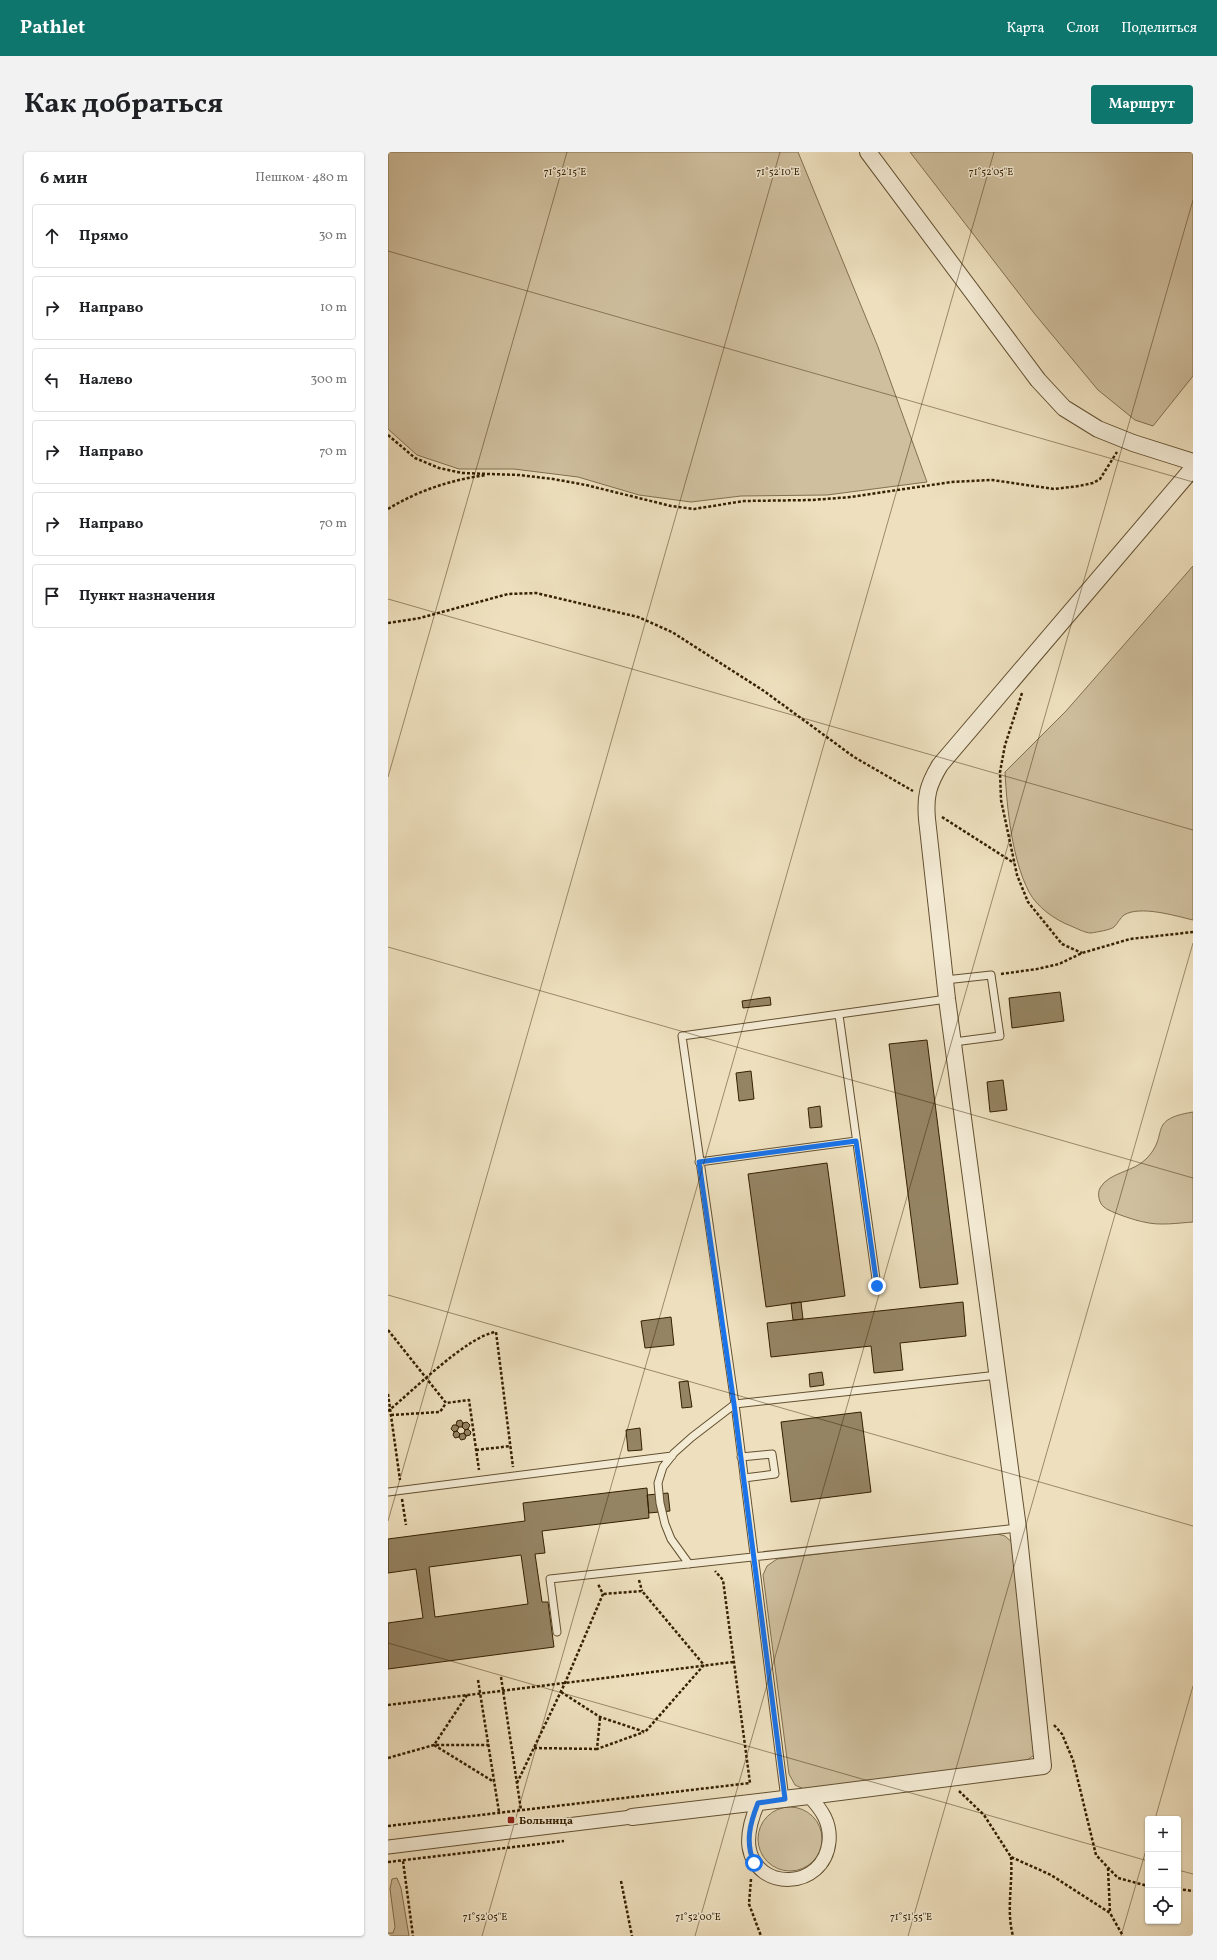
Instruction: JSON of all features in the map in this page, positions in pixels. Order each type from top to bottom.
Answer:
[{"type":"street","points":[[868,152],[1038,380],[1064,408],[1098,429],[1124,440],[1193,462]]},
{"type":"street","points":[[388,1847],[758,1803],[1043,1766],[1018,1528],[999,1375],[947,999],[926,799],[929,785],[940,765],[1193,468]]},
{"type":"street","points":[[758,1803],[750,1825],[749,1839],[751,1855],[754,1863],[769,1876],[791,1879],[810,1874],[823,1862],[828,1850],[830,1837],[828,1826],[824,1815],[809,1796]]},
{"type":"lane","points":[[945,980],[991,975],[1000,1036],[954,1042]]},
{"type":"lane","points":[[785,1799],[744,1478],[682,1036],[947,999]]},
{"type":"lane","points":[[839,1015],[877,1286]]},
{"type":"lane","points":[[699,1162],[856,1141]]},
{"type":"lane","points":[[689,1564],[671,1539],[665,1524],[660,1503],[658,1483],[663,1467],[672,1456],[692,1437],[734,1404],[999,1375]]},
{"type":"lane","points":[[741,1457],[772,1454],[776,1474],[744,1478]]},
{"type":"lane","points":[[388,1492],[672,1456]]},
{"type":"lane","points":[[558,1632],[550,1579],[1018,1528]]},
{"type":"path","points":[[388,435],[415,458],[439,468],[462,473],[519,475],[586,485],[671,506],[694,509],[744,500],[812,500],[851,497],[952,482],[992,480],[1054,489],[1079,486],[1100,480],[1124,440]]},
{"type":"path","points":[[388,509],[423,490],[463,478],[493,474]]},
{"type":"path","points":[[388,623],[420,618],[508,594],[536,593],[638,617],[672,632],[764,691],[854,757],[926,799],[939,815],[1014,863]]},
{"type":"path","points":[[1024,689],[1005,745],[1000,772],[1001,800],[1016,876],[1028,902],[1062,944],[1082,953]]},
{"type":"path","points":[[991,975],[1037,970],[1059,964],[1082,953],[1130,939],[1193,932]]},
{"type":"path","points":[[388,1330],[446,1403]]},
{"type":"path","points":[[389,1410],[467,1345],[486,1334],[496,1332],[514,1473]]},
{"type":"path","points":[[388,1394],[400,1485]]},
{"type":"path","points":[[391,1415],[440,1412],[446,1403],[470,1400],[480,1477]]},
{"type":"path","points":[[476,1450],[511,1446]]},
{"type":"path","points":[[401,1493],[406,1524]]},
{"type":"path","points":[[388,1826],[750,1783],[723,1580],[713,1569]]},
{"type":"path","points":[[632,1579],[639,1578],[642,1591],[704,1665]]},
{"type":"path","points":[[517,1783],[565,1683],[603,1594],[597,1582],[604,1581]]},
{"type":"path","points":[[603,1594],[642,1591]]},
{"type":"path","points":[[388,1705],[733,1662]]},
{"type":"path","points":[[534,1748],[597,1749],[644,1732],[704,1665]]},
{"type":"path","points":[[501,1677],[521,1810]]},
{"type":"path","points":[[478,1680],[499,1812]]},
{"type":"path","points":[[560,1692],[600,1718],[644,1732]]},
{"type":"path","points":[[434,1745],[468,1695]]},
{"type":"path","points":[[597,1749],[600,1718]]},
{"type":"path","points":[[1052,1722],[1062,1734],[1073,1760],[1096,1855],[1118,1878],[1145,1885]]},
{"type":"path","points":[[388,1758],[434,1745],[489,1746]]},
{"type":"path","points":[[434,1745],[495,1782]]},
{"type":"path","points":[[946,1779],[984,1815],[1011,1857],[1012,1876],[1009,1902],[1010,1925],[1013,1936]]},
{"type":"path","points":[[388,1862],[564,1841]]},
{"type":"path","points":[[1011,1857],[1051,1876],[1110,1913]]},
{"type":"path","points":[[403,1861],[413,1936]]},
{"type":"path","points":[[754,1863],[749,1893],[750,1904],[761,1936]]},
{"type":"path","points":[[1108,1868],[1110,1913],[1123,1936]]},
{"type":"path","points":[[621,1881],[632,1936]]},
{"type":"path","points":[[1181,1889],[1193,1891]]},
{"type":"shaded area","points":[[388,152],[798,152],[878,347],[927,482],[827,495],[741,496],[691,502],[639,495],[578,477],[514,469],[459,469],[417,455],[388,429]]},
{"type":"shaded area","points":[[910,152],[1193,152],[1193,376],[1153,426],[1135,420],[1098,390],[1034,313]]},
{"type":"shaded area","points":[[1193,566],[1193,920],[1158,912],[1139,911],[1124,915],[1112,928],[1091,933],[1086,932],[1053,917],[1032,898],[1023,879],[1014,849],[1007,802],[1005,772],[1066,711]]},
{"type":"shaded area","points":[[1193,1112],[1193,1222],[1168,1224],[1150,1223],[1123,1216],[1104,1207],[1100,1201],[1099,1190],[1104,1183],[1115,1175],[1135,1167],[1146,1159],[1157,1142],[1161,1129],[1169,1119],[1178,1115]]},
{"type":"shaded area","points":[[994,1533],[1005,1536],[1014,1544],[1034,1755],[1026,1761],[806,1790],[795,1785],[789,1774],[763,1575],[767,1566],[777,1559]]},
{"type":"shaded area","points":[[790,1807],[808,1812],[813,1816],[817,1821],[822,1839],[817,1857],[813,1862],[808,1866],[790,1871],[772,1866],[767,1862],[763,1857],[758,1839],[763,1821],[767,1816],[772,1812]]},
{"type":"shaded area","points":[[397,1878],[401,1888],[409,1936],[388,1936],[388,1933],[393,1933],[395,1927],[390,1889],[392,1879]]},
{"type":"building","points":[[1060,992],[1064,1021],[1012,1028],[1009,998]]},
{"type":"building","points":[[770,997],[771,1005],[743,1008],[742,1001]]},
{"type":"building","points":[[927,1040],[958,1284],[920,1288],[889,1044]]},
{"type":"building","points":[[751,1071],[754,1099],[739,1101],[736,1073]]},
{"type":"building","points":[[1003,1080],[1007,1110],[990,1112],[987,1082]]},
{"type":"building","points":[[820,1106],[822,1127],[810,1128],[808,1108]]},
{"type":"building","points":[[827,1163],[845,1296],[766,1307],[748,1174]]},
{"type":"building","points":[[801,1302],[803,1319],[793,1320],[791,1303]]},
{"type":"building","points":[[963,1302],[966,1336],[900,1343],[903,1370],[874,1373],[871,1346],[771,1357],[767,1323]]},
{"type":"building","points":[[671,1317],[674,1345],[645,1348],[641,1321]]},
{"type":"building","points":[[822,1372],[824,1385],[810,1387],[809,1374]]},
{"type":"building","points":[[688,1381],[692,1407],[682,1408],[679,1382]]},
{"type":"building","points":[[861,1412],[871,1492],[791,1502],[781,1422]]},
{"type":"building","points":[[461,1420],[463,1423],[462,1427],[459,1427],[456,1425],[457,1421]]},
{"type":"building","points":[[467,1422],[470,1425],[468,1429],[465,1430],[462,1427],[463,1423]]},
{"type":"building","points":[[453,1425],[459,1427],[457,1431],[454,1432],[451,1429]]},
{"type":"building","points":[[640,1428],[642,1450],[628,1451],[626,1430]]},
{"type":"building","points":[[468,1429],[471,1432],[470,1435],[466,1436],[464,1433],[465,1430]]},
{"type":"building","points":[[457,1431],[460,1434],[459,1437],[455,1438],[453,1435],[454,1432]]},
{"type":"building","points":[[464,1433],[466,1436],[465,1439],[461,1440],[459,1437],[460,1434]]},
{"type":"building","points":[[647,1488],[649,1518],[542,1531],[545,1553],[535,1554],[542,1602],[548,1602],[554,1647],[388,1669],[388,1623],[423,1618],[416,1569],[388,1573],[388,1539],[525,1521],[523,1503]],"holes":[[[521,1555],[528,1604],[435,1617],[429,1567]]]},
{"type":"building","points":[[668,1493],[670,1511],[649,1513],[647,1495]]},
{"type":"place","name":"Больница","points":[[511,1820]]},
{"type":"route","points":[[754,1863],[749,1847],[749,1839],[750,1825],[758,1803],[785,1799],[734,1404],[699,1162],[856,1141],[877,1286]]}]
